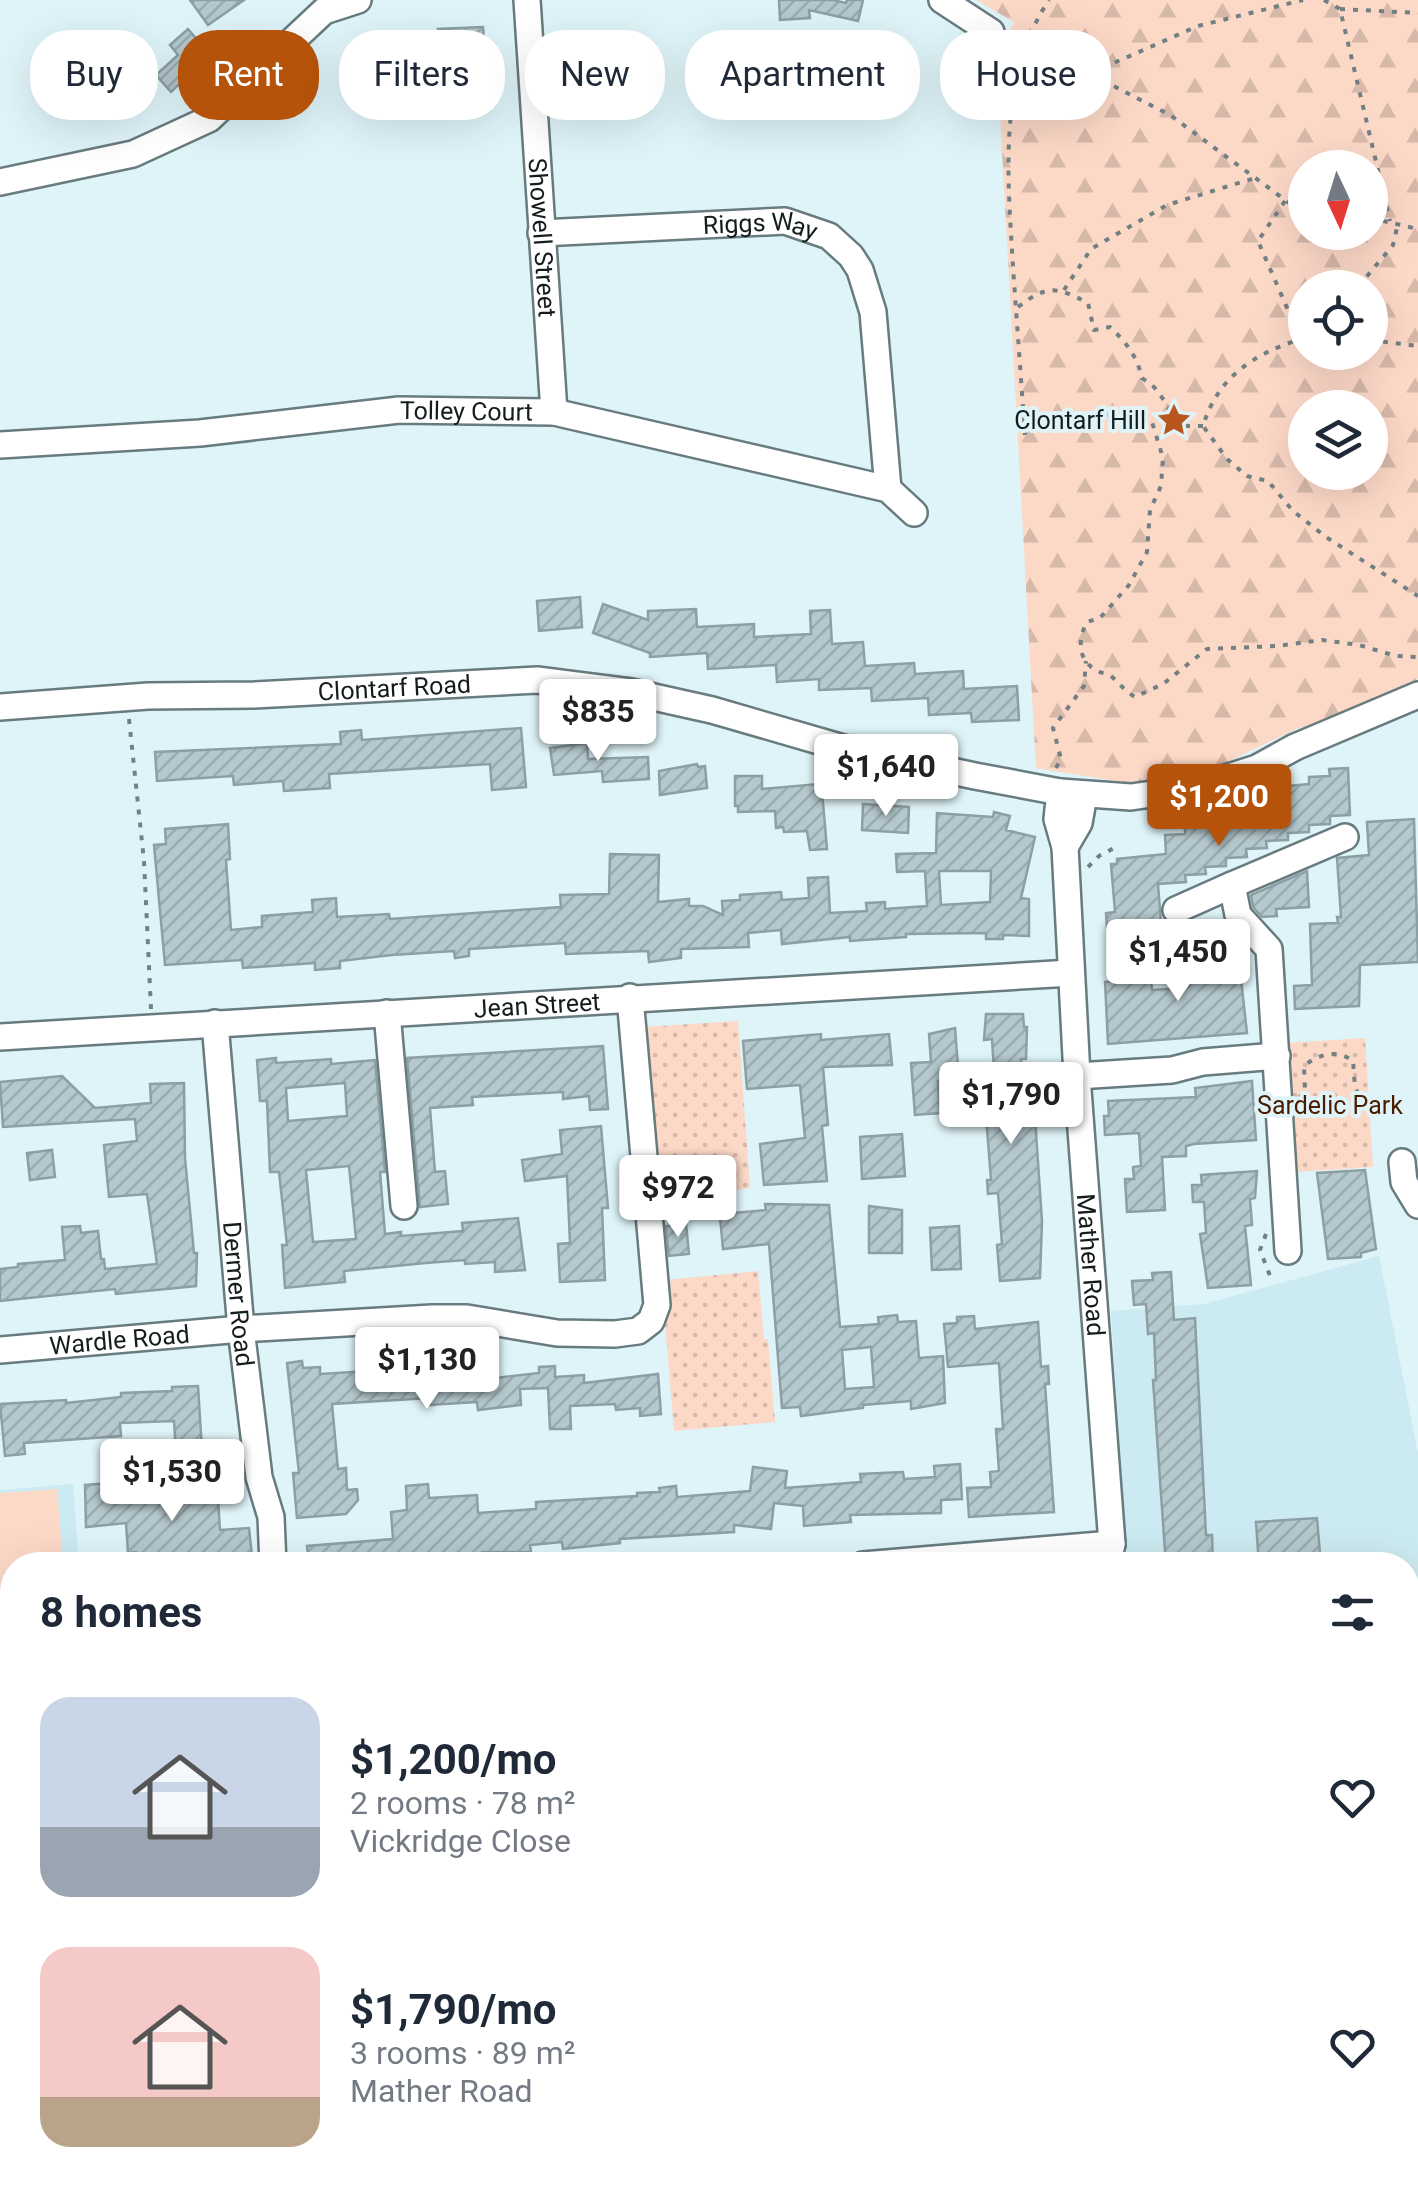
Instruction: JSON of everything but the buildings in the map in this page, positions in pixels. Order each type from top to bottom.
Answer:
[{"type":"street","points":[[0,182],[133,154],[209,119],[321,6],[358,0]]},
{"type":"street","name":"Showell Street","points":[[527,0],[554,412]]},
{"type":"street","points":[[942,0],[988,30]]},
{"type":"street","name":"Riggs Way","points":[[541,232],[785,221],[829,236],[860,270],[874,312],[888,489]]},
{"type":"street","name":"Tolley Court","points":[[0,446],[200,434],[399,410],[554,412],[888,489],[914,513]]},
{"type":"street","name":"Clontarf Road","points":[[0,706],[537,680],[631,692],[712,710],[843,748],[1065,786],[1161,795],[1230,778],[1418,695]]},
{"type":"street","name":"Mather Road","points":[[1065,786],[1057,819],[1065,846],[1110,1552]]},
{"type":"street","points":[[1176,910],[1345,837]]},
{"type":"street","points":[[1232,885],[1238,916],[1269,949],[1288,1250]]},
{"type":"street","name":"Jean Street","points":[[0,1036],[1072,972]]},
{"type":"street","name":"Wardle Road","points":[[0,1350],[241,1329],[432,1318],[468,1318],[557,1333],[638,1331],[651,1321],[657,1306],[630,998]]},
{"type":"street","points":[[387,1013],[404,1206]]},
{"type":"street","name":"Dermer Road","points":[[215,1023],[241,1329],[259,1477],[271,1517],[273,1552]]},
{"type":"street","points":[[1078,1076],[1172,1070],[1203,1062],[1276,1056]]},
{"type":"street","points":[[1402,1162],[1404,1182],[1418,1205]]},
{"type":"path","points":[[1033,30],[1049,0]]},
{"type":"path","points":[[1111,65],[1198,26],[1303,0]]},
{"type":"path","points":[[1324,0],[1340,9],[1418,12]]},
{"type":"path","points":[[1340,9],[1390,220],[1418,229]]},
{"type":"path","points":[[1111,85],[1170,115],[1286,200],[1258,241],[1288,310]]},
{"type":"path","points":[[1011,120],[1006,159],[1025,435]]},
{"type":"path","points":[[1064,290],[1091,249],[1167,205],[1255,178]]},
{"type":"path","points":[[1372,270],[1393,245],[1398,223]]},
{"type":"path","points":[[1016,309],[1040,290],[1064,290],[1088,303],[1094,330],[1110,327],[1138,362],[1142,378],[1170,408],[1187,426],[1203,426]]},
{"type":"path","points":[[1388,342],[1418,346]]},
{"type":"path","points":[[1203,426],[1211,399],[1237,372],[1268,349],[1288,343]]},
{"type":"path","points":[[1170,408],[1152,422],[1162,458],[1162,486],[1150,510],[1147,552],[1129,585],[1100,618],[1087,622],[1080,633],[1081,654],[1091,668],[1112,676],[1120,688],[1134,697],[1163,684],[1207,649],[1322,640],[1418,657]]},
{"type":"path","points":[[1203,426],[1226,459],[1248,476],[1268,481],[1293,511],[1326,537],[1418,596]]},
{"type":"path","points":[[1065,786],[1053,728],[1084,686],[1086,661]]},
{"type":"path","points":[[128,715],[144,862],[151,1015]]},
{"type":"path","points":[[1279,1101],[1301,1097],[1305,1092],[1304,1066],[1331,1054],[1353,1060],[1355,1088],[1366,1094]]},
{"type":"path","points":[[1270,1228],[1260,1250],[1272,1281]]},
{"type":"shaded area","points":[[1379,1256],[1418,1453],[1418,1552],[1126,1552],[1111,1311],[1204,1304]]},
{"type":"shaded area","points":[[73,1484],[78,1552],[0,1552],[0,1490]]},
{"type":"green space","points":[[976,0],[1418,0],[1418,679],[1223,764],[1191,774],[1128,783],[1036,768],[1000,120],[1111,120],[1111,30],[1010,30],[1014,22]]},
{"type":"green space","points":[[738,1021],[750,1188],[659,1204],[644,1027]]},
{"type":"green space","name":"Sardelic Park","points":[[1365,1038],[1373,1167],[1294,1172],[1286,1043]]},
{"type":"green space","points":[[758,1271],[775,1422],[674,1431],[665,1280]]},
{"type":"green space","points":[[57,1489],[62,1552],[0,1552],[0,1493]]},
{"type":"place","name":"Clontarf Hill","points":[[1174,420]]}]
